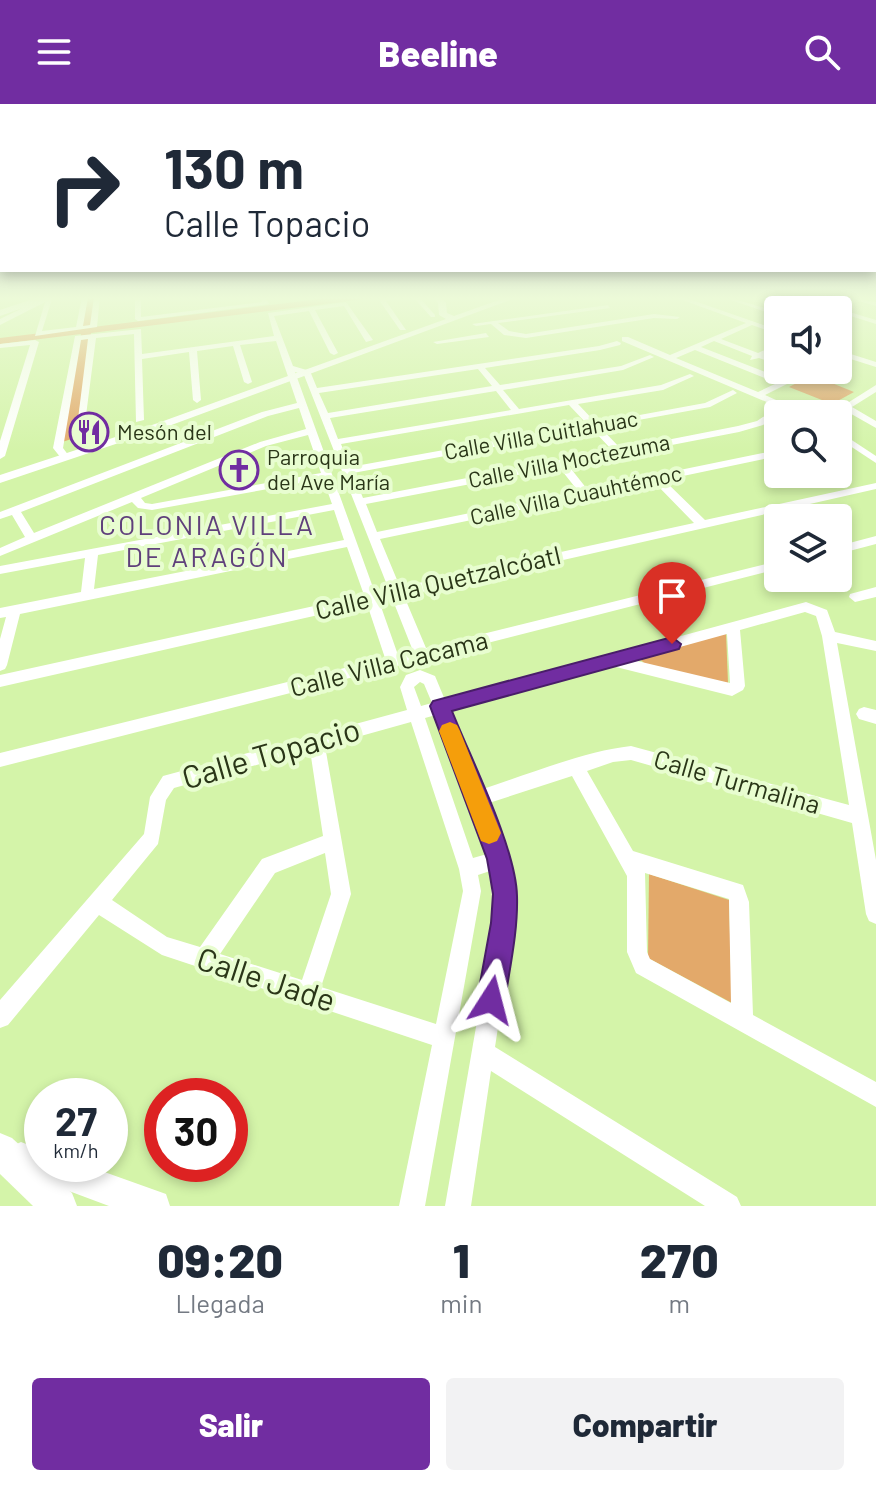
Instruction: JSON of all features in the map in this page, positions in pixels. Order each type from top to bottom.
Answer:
[{"type":"main road","points":[[1,1151],[59,1206]]},
{"type":"street","points":[[0,456],[34,348]]},
{"type":"street","points":[[61,452],[76,348]]},
{"type":"street","points":[[91,348],[79,433],[93,436]]},
{"type":"street","points":[[139,348],[139,420]]},
{"type":"street","points":[[139,357],[204,348]]},
{"type":"street","points":[[237,348],[248,382]]},
{"type":"street","points":[[283,348],[394,663]]},
{"type":"street","points":[[332,348],[334,353]]},
{"type":"street","points":[[0,469],[61,452],[291,373],[346,348]]},
{"type":"street","points":[[0,479],[93,436],[248,382],[291,373],[307,373],[364,348]]},
{"type":"street","points":[[314,391],[579,348]]},
{"type":"street","points":[[642,348],[771,400]]},
{"type":"street","points":[[669,358],[691,348]]},
{"type":"street","points":[[698,348],[764,375]]},
{"type":"street","points":[[739,348],[764,358]]},
{"type":"street","points":[[193,350],[197,400]]},
{"type":"street","points":[[738,364],[764,353]]},
{"type":"street","points":[[324,416],[623,368],[650,357]]},
{"type":"street","points":[[852,357],[876,365]]},
{"type":"street","points":[[480,366],[517,412]]},
{"type":"street","points":[[307,373],[422,656]]},
{"type":"street","points":[[335,442],[663,387],[690,376]]},
{"type":"street","points":[[759,395],[783,384]]},
{"type":"street","points":[[852,403],[876,388]]},
{"type":"street","name":"Calle Villa Cuitlahuac","points":[[347,471],[707,405],[733,393]]},
{"type":"street","points":[[571,402],[618,451]]},
{"type":"street","points":[[0,516],[265,414],[302,405]]},
{"type":"street","points":[[852,411],[876,425]]},
{"type":"street","points":[[63,422],[81,418]]},
{"type":"street","name":"Calle Villa Moctezuma","points":[[359,502],[739,429],[764,420]]},
{"type":"street","points":[[0,552],[263,444],[311,431]]},
{"type":"street","points":[[852,444],[876,460]]},
{"type":"street","points":[[321,458],[340,455]]},
{"type":"street","name":"Calle Villa Cuauhtémoc","points":[[373,537],[764,456]]},
{"type":"street","points":[[561,462],[585,494]]},
{"type":"street","points":[[135,498],[142,506],[152,507],[327,475]]},
{"type":"street","points":[[656,478],[702,524]]},
{"type":"street","name":"Calle Villa Quetzalcóatl","points":[[0,681],[876,486]]},
{"type":"street","points":[[0,570],[338,506]]},
{"type":"street","points":[[15,510],[32,539]]},
{"type":"street","points":[[346,527],[367,522]]},
{"type":"street","points":[[852,546],[876,540]]},
{"type":"street","points":[[0,665],[7,612],[351,542]]},
{"type":"street","points":[[87,597],[92,553]]},
{"type":"street","name":"Calle Villa Cacama","points":[[0,760],[764,569]]},
{"type":"street","points":[[855,597],[876,592]]},
{"type":"street","name":"Calle Topacio","points":[[0,1017],[152,838],[158,797],[165,784],[806,607],[817,610],[824,617],[829,636]]},
{"type":"street","name":"Calle Topacio","points":[[611,661],[732,690],[738,686],[733,628]]},
{"type":"street","points":[[876,646],[829,636],[876,914]]},
{"type":"street","points":[[412,1206],[472,891],[468,869],[407,687],[408,681],[415,677],[430,680],[499,859],[505,894],[504,923],[458,1206]]},
{"type":"street","points":[[308,993],[341,894],[316,740]]},
{"type":"street","name":"Calle Turmalina","points":[[476,799],[613,755],[649,756],[860,817]]},
{"type":"street","points":[[575,766],[636,877],[640,962],[646,969],[876,1095]]},
{"type":"street","points":[[203,960],[269,866],[332,841]]},
{"type":"street","points":[[468,869],[499,859]]},
{"type":"street","points":[[628,859],[736,892],[742,1022]]},
{"type":"street","name":"Calle Jade","points":[[97,902],[162,945],[445,1038]]},
{"type":"street","points":[[482,1052],[728,1206]]},
{"type":"street","points":[[1,1151],[154,1206]]},
{"type":"shaded area","points":[[78,348],[89,348],[76,433],[81,436],[62,442]]},
{"type":"shaded area","points":[[795,384],[834,384],[854,392],[839,400],[822,400],[789,387]]},
{"type":"shaded area","points":[[726,633],[728,683],[647,666],[641,660],[644,655]]},
{"type":"shaded area","points":[[649,874],[729,900],[732,1003],[648,958]]},
{"type":"building","name":"Parroquia del Ave María","points":[[251,457],[253,477],[227,474],[225,466]]},
{"type":"slow traffic","points":[[450,731],[489,833]]},
{"type":"place","name":"Mesón del","points":[[89,432]]},
{"type":"place","name":"Parroquia del Ave María","points":[[239,470]]},
{"type":"district","name":"COLONIA VILLA DE ARAGÓN","points":[[207,541]]},
{"type":"route","points":[[491,1000],[504,923],[502,876],[499,859],[440,706],[672,644]]}]
